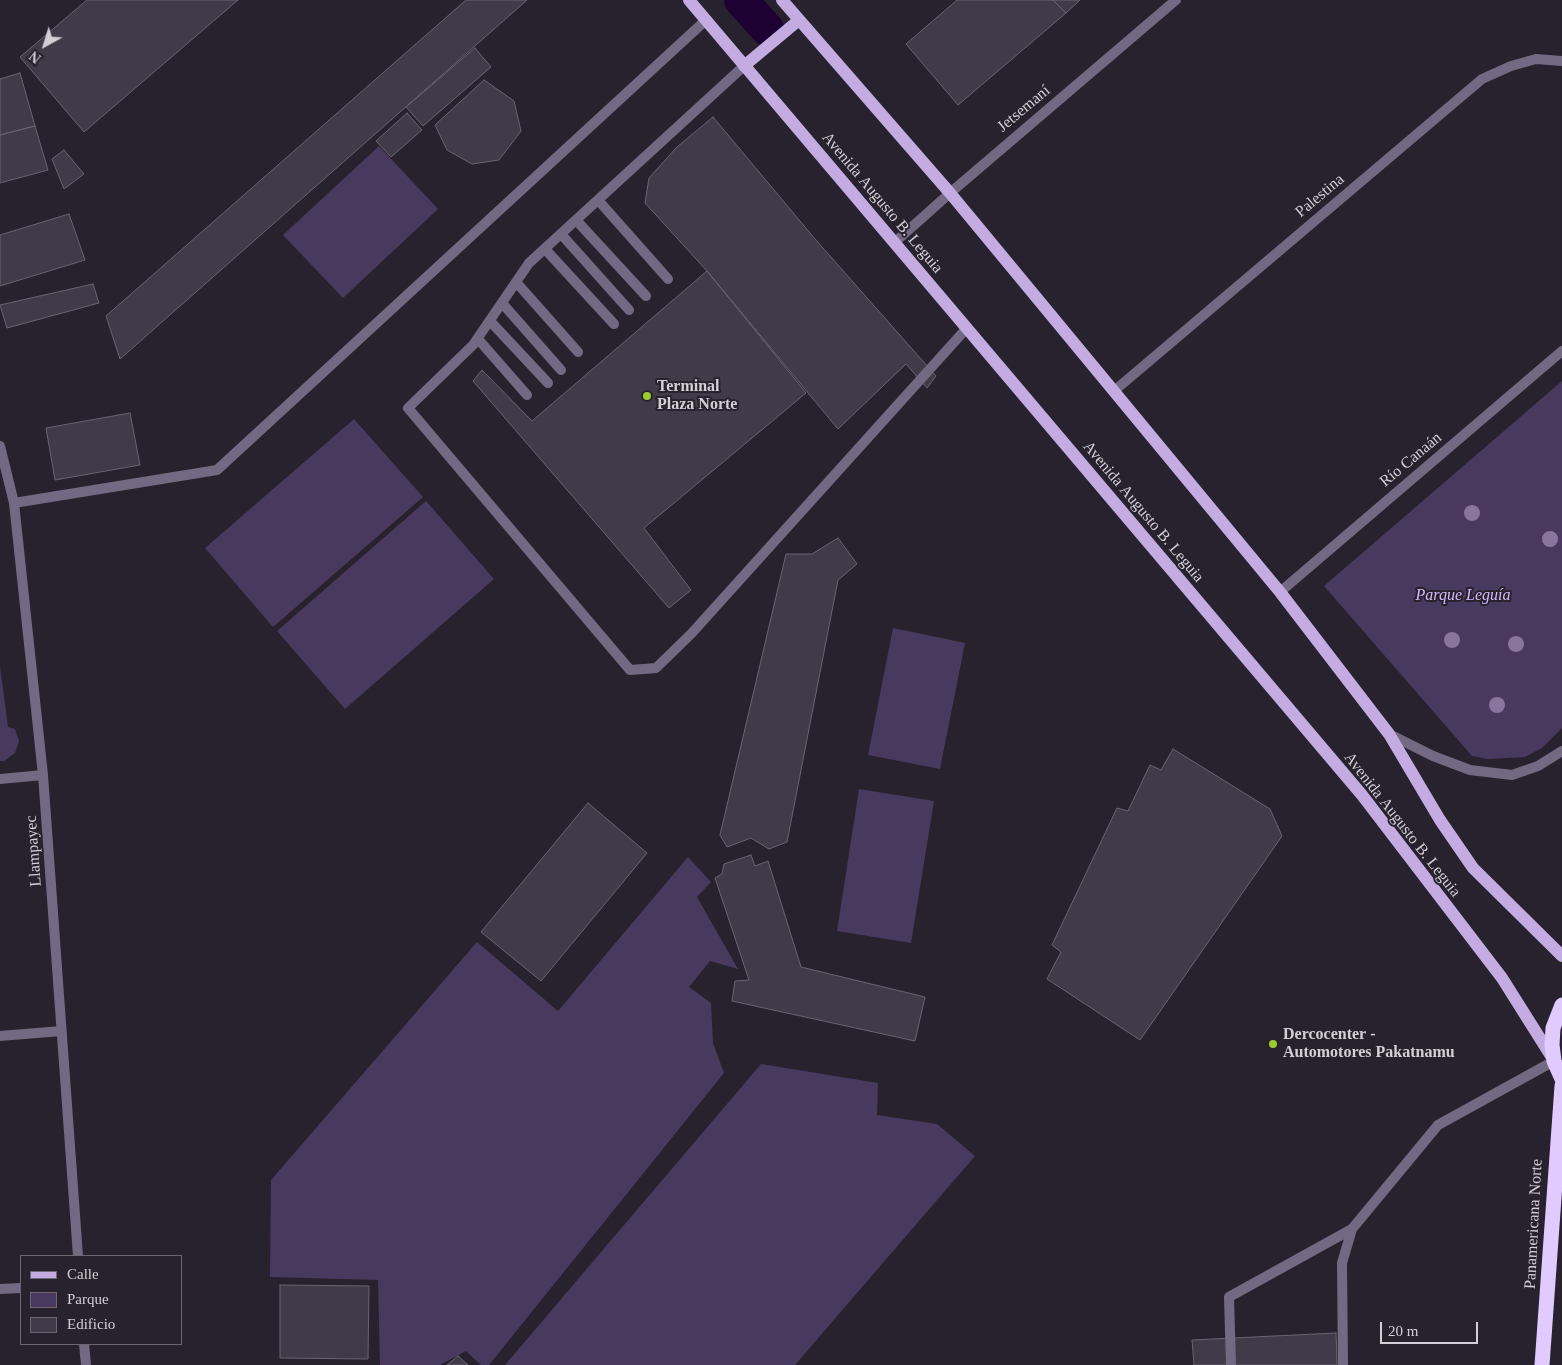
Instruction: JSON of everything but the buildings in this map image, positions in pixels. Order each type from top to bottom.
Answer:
[{"type":"highway","points":[[1562,1005],[1552,1028],[1554,1061],[1562,1079]]},
{"type":"highway","name":"Panamericana Norte","points":[[1542,1365],[1562,1086]]},
{"type":"main road","name":"Avenida Augusto B. Leguia","points":[[689,0],[1362,795],[1502,978],[1554,1061]]},
{"type":"main road","name":"Avenida Augusto B. Leguia","points":[[782,0],[950,193],[1280,592],[1390,734],[1440,820],[1473,868],[1562,956]]},
{"type":"main road","points":[[744,66],[799,20]]},
{"type":"street","name":"Jetsemaní","points":[[894,243],[1176,0]]},
{"type":"street","points":[[14,503],[218,470],[706,20]]},
{"type":"street","name":"Palestina","points":[[1114,391],[1482,80],[1511,66],[1536,59],[1562,61]]},
{"type":"street","points":[[744,66],[529,263],[478,339],[408,408],[630,670],[656,668],[691,634],[966,329]]},
{"type":"street","points":[[598,200],[668,280]]},
{"type":"street","points":[[576,220],[646,296]]},
{"type":"street","points":[[562,234],[629,310]]},
{"type":"street","points":[[545,249],[614,324]]},
{"type":"street","points":[[516,282],[578,352]]},
{"type":"street","points":[[502,303],[561,370]]},
{"type":"street","points":[[490,321],[548,383]]},
{"type":"street","points":[[478,339],[527,395]]},
{"type":"street","name":"Río Canaán","points":[[1280,592],[1562,351]]},
{"type":"street","name":"Llampayec","points":[[0,446],[14,503],[43,776],[78,1255]]},
{"type":"street","points":[[1390,734],[1432,756],[1470,770],[1512,775],[1538,766],[1562,751]]},
{"type":"street","points":[[0,778],[43,776]]},
{"type":"street","points":[[0,1036],[61,1031]]},
{"type":"street","points":[[1231,1365],[1229,1297],[1352,1230],[1438,1125],[1554,1061]]},
{"type":"street","points":[[1343,1365],[1342,1263],[1352,1230]]},
{"type":"street","points":[[0,1289],[20,1288]]},
{"type":"street","points":[[84,1345],[86,1365]]},
{"type":"green space","points":[[379,146],[438,209],[343,298],[283,235]]},
{"type":"green space","name":"Parque Leguía","points":[[1562,381],[1562,728],[1542,748],[1525,757],[1488,759],[1472,756],[1324,586]]},
{"type":"green space","points":[[354,419],[423,497],[273,627],[205,548]]},
{"type":"green space","points":[[426,501],[494,579],[345,709],[277,631]]},
{"type":"green space","points":[[893,628],[965,643],[940,769],[868,755]]},
{"type":"green space","points":[[0,667],[8,727],[15,729],[19,741],[15,753],[4,761],[0,761]]},
{"type":"green space","points":[[859,789],[934,801],[911,943],[837,931]]},
{"type":"green space","points":[[688,857],[711,882],[697,897],[738,969],[710,961],[689,987],[711,1003],[713,1043],[724,1073],[489,1365],[481,1365],[466,1351],[440,1365],[380,1365],[378,1280],[270,1277],[271,1180],[477,942],[558,1011]]},
{"type":"green space","points":[[761,1064],[878,1083],[877,1115],[937,1124],[975,1156],[795,1365],[505,1365]]},
{"type":"waterway","points":[[741,0],[767,29]]},
{"type":"place","name":"Terminal Plaza Norte","points":[[647,396]]},
{"type":"place","name":"Dercocenter - Automotores Pakatnamu","points":[[1273,1044]]}]
